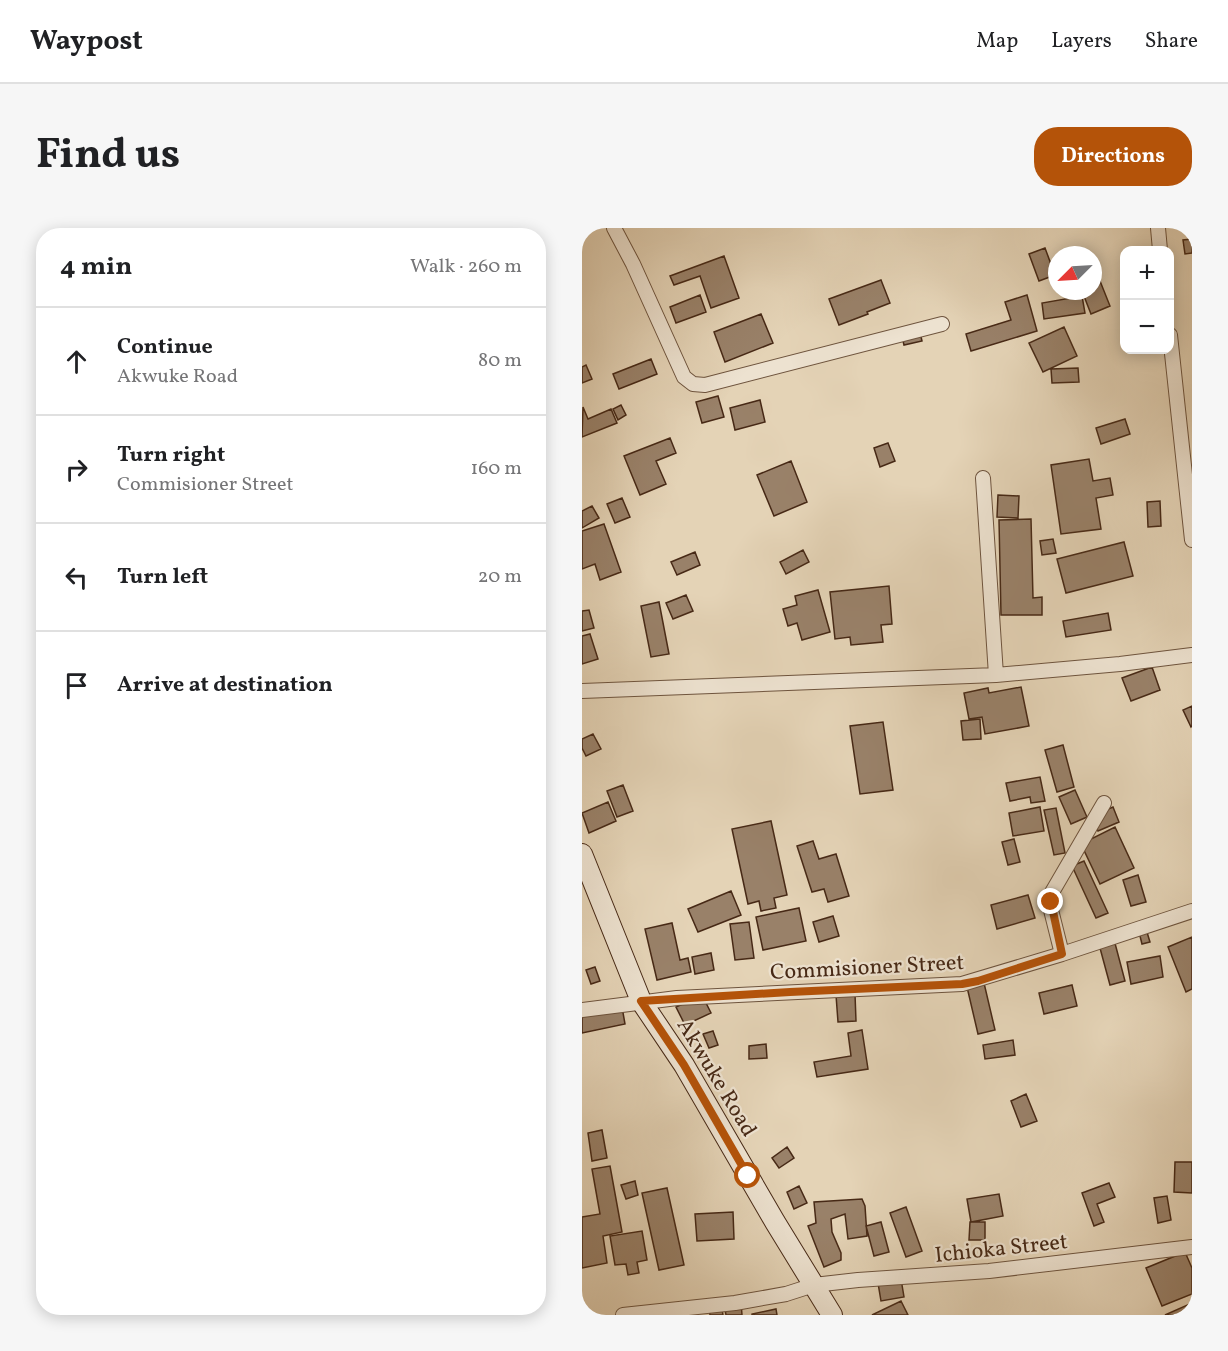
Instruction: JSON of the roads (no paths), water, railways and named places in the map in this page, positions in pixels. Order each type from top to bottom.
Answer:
[{"type":"main road","name":"Akwuke Road","points":[[582,854],[641,1001],[684,1065],[832,1315]]},
{"type":"street","points":[[614,228],[684,376],[693,384],[705,385],[942,324]]},
{"type":"street","points":[[1158,228],[1160,246]]},
{"type":"street","points":[[1172,354],[1192,540]]},
{"type":"street","points":[[983,478],[996,675]]},
{"type":"street","points":[[582,691],[996,675],[1192,655]]},
{"type":"street","points":[[1062,954],[1051,910],[1051,894],[1104,802]]},
{"type":"street","name":"Commisioner Street","points":[[582,1010],[641,1001],[813,990],[962,984],[978,981],[1192,911]]},
{"type":"street","name":"Ichioka Street","points":[[623,1315],[735,1303],[786,1294],[814,1285],[989,1271],[1192,1248]]}]
